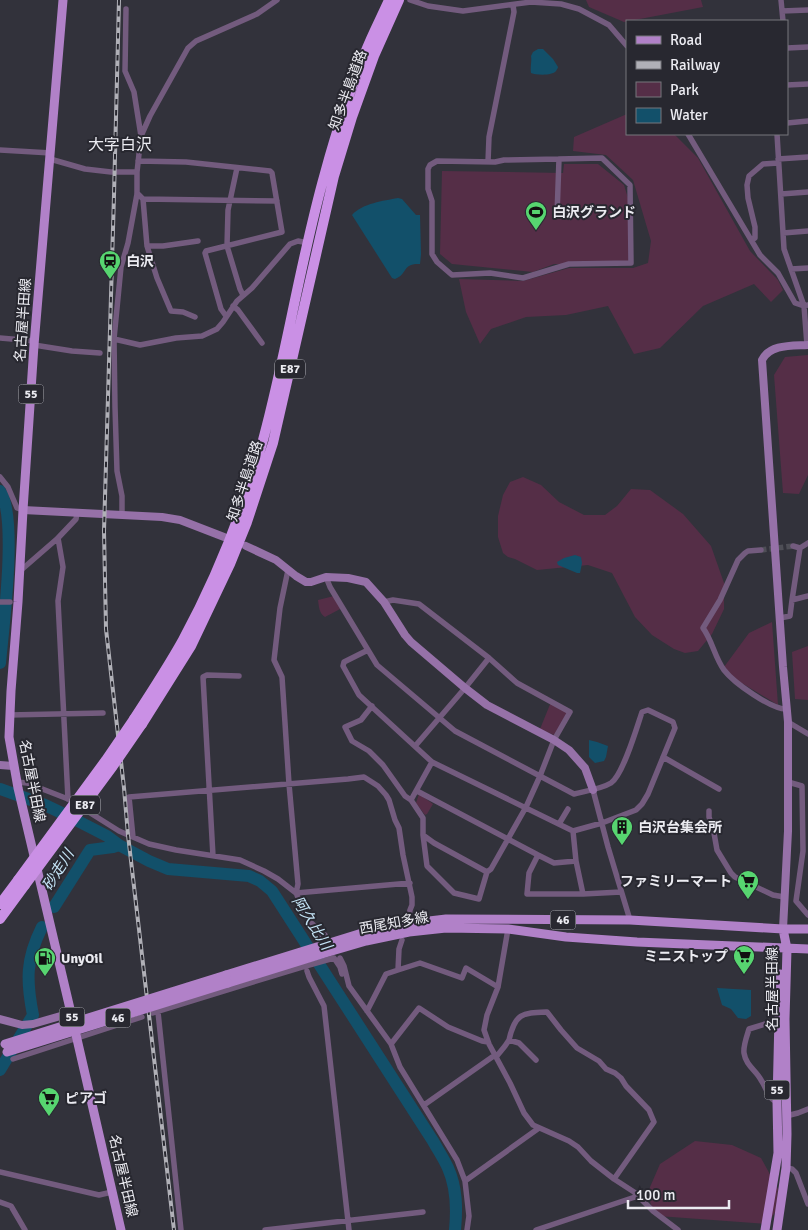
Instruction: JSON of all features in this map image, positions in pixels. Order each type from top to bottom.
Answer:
[{"type":"highway","name":"知多半島道路","points":[[138,722],[201,603],[238,518],[263,440],[310,230],[342,114],[365,53],[389,0]]},
{"type":"highway","name":"知多半島道路","points":[[0,919],[22,883],[106,760],[138,722],[191,646],[230,564],[247,522],[273,443],[334,176],[364,82],[400,0]]},
{"type":"highway","name":"知多半島道路","points":[[0,904],[22,883]]},
{"type":"main road","name":"名古屋半田線","points":[[63,0],[34,343],[20,571],[8,602],[9,737],[17,785],[72,1013],[121,1230]]},
{"type":"main road","name":"西尾知多線","points":[[5,1051],[324,949],[362,933],[404,924],[446,919],[630,920],[808,929]]},
{"type":"main road","name":"西尾知多線","points":[[324,949],[409,932],[446,928],[508,929],[566,937],[637,942],[808,949]]},
{"type":"main road","name":"名古屋半田線","points":[[777,1230],[786,1168],[787,1134],[783,929]]},
{"type":"main road","name":"名古屋半田線","points":[[765,1230],[778,1153],[778,1020],[784,949]]},
{"type":"street","points":[[141,136],[188,48],[196,41],[256,14],[276,0]]},
{"type":"street","points":[[410,0],[428,6],[463,11],[531,2],[545,1],[560,4],[579,9],[609,25],[626,45]]},
{"type":"street","points":[[781,0],[783,20]]},
{"type":"street","points":[[488,162],[489,137],[514,12],[513,5]]},
{"type":"street","points":[[122,514],[122,496],[117,471],[114,339],[121,267],[128,244],[137,192],[136,172],[141,136],[134,92],[125,71],[126,10]]},
{"type":"street","points":[[782,11],[808,10]]},
{"type":"street","points":[[788,48],[808,47]]},
{"type":"street","points":[[788,86],[808,84]]},
{"type":"street","points":[[788,123],[808,121]]},
{"type":"street","points":[[689,135],[760,255],[778,273],[794,304],[806,305]]},
{"type":"street","points":[[777,135],[784,249],[806,305],[807,345],[775,348],[770,350],[762,360],[788,722],[788,831],[783,929]]},
{"type":"street","points":[[0,150],[50,156],[85,169],[136,172]]},
{"type":"street","points":[[752,240],[756,234],[754,216],[747,192],[750,176],[763,164],[808,157]]},
{"type":"street","points":[[602,158],[630,185],[631,263],[569,264],[523,278],[490,273],[452,275],[437,262],[432,254],[432,201],[428,189],[428,169],[430,165],[437,161],[488,162],[602,158]]},
{"type":"street","points":[[557,215],[559,159]]},
{"type":"street","points":[[138,161],[186,162],[270,171],[272,173],[282,232],[204,253],[221,309],[226,316]]},
{"type":"street","points":[[237,168],[228,210],[227,246],[243,295]]},
{"type":"street","points":[[137,192],[143,199],[147,246],[156,278],[171,311],[183,312],[195,318]]},
{"type":"street","points":[[781,194],[808,192]]},
{"type":"street","points":[[143,199],[277,201]]},
{"type":"street","points":[[783,233],[808,231]]},
{"type":"street","points":[[147,246],[163,246],[198,241]]},
{"type":"street","points":[[114,339],[140,345],[176,338],[193,338],[218,328],[233,306],[252,288],[290,244],[298,241],[303,242]]},
{"type":"street","points":[[791,269],[808,268]]},
{"type":"street","points":[[233,306],[262,343]]},
{"type":"street","points":[[0,338],[72,351],[100,353]]},
{"type":"street","points":[[0,477],[8,487],[17,508],[23,510],[172,518],[224,537]]},
{"type":"street","points":[[20,571],[58,538],[76,519],[77,513]]},
{"type":"street","points":[[58,538],[63,567],[58,601],[68,800]]},
{"type":"street","points":[[793,546],[800,548],[808,543]]},
{"type":"street","points":[[246,546],[276,560],[306,582],[326,577],[348,578],[366,582],[384,602],[411,642],[465,688],[487,705],[554,740],[569,750],[585,768],[593,790],[630,920]]},
{"type":"street","points":[[780,618],[790,616],[800,548]]},
{"type":"street","points":[[761,550],[748,551],[738,560],[720,600],[703,628],[723,669],[732,678],[742,687],[770,705],[786,710]]},
{"type":"street","points":[[288,570],[280,608],[274,660],[282,677],[298,884],[296,893]]},
{"type":"street","points":[[326,577],[330,587],[368,650],[377,665],[455,731],[574,794],[593,790],[612,782],[619,775],[642,712],[648,710],[673,722],[675,728],[648,794],[642,804],[636,810],[602,823],[573,831],[432,762],[416,745],[360,695],[342,666],[344,662],[368,650]]},
{"type":"street","points":[[792,600],[808,596]]},
{"type":"street","points":[[372,706],[361,720],[345,727],[352,741],[369,751],[383,765],[423,818],[423,835],[428,866],[454,893],[479,899],[487,872],[491,869],[526,807],[554,740],[570,712],[517,683],[489,658],[419,604],[393,600],[384,602]]},
{"type":"street","points":[[416,745],[489,658]]},
{"type":"street","points":[[213,856],[203,677],[207,675],[239,676]]},
{"type":"street","points":[[9,715],[103,712]]},
{"type":"street","points":[[788,722],[808,734]]},
{"type":"street","points":[[663,757],[719,789]]},
{"type":"street","points":[[411,800],[432,762]]},
{"type":"street","points":[[0,765],[13,766]]},
{"type":"street","points":[[133,837],[129,797],[348,780],[364,777],[378,786],[386,795],[399,828],[403,856],[410,883],[412,905],[408,916]]},
{"type":"street","points":[[788,782],[802,786],[803,851],[796,901],[808,916]]},
{"type":"street","points":[[17,785],[27,783],[68,800],[119,831],[149,844],[240,860],[278,879],[296,893],[324,949],[338,963],[343,979],[391,1044],[400,1067],[457,1160],[465,1182],[469,1216],[467,1230]]},
{"type":"street","points":[[417,790],[554,863],[576,861]]},
{"type":"street","points":[[559,824],[568,809]]},
{"type":"street","points":[[709,811],[716,847],[731,873],[735,877],[773,895],[784,897]]},
{"type":"street","points":[[573,831],[576,861],[583,894]]},
{"type":"street","points":[[423,835],[434,844],[487,872]]},
{"type":"street","points":[[538,855],[529,873],[527,894],[621,892]]},
{"type":"street","points":[[296,893],[410,883]]},
{"type":"street","points":[[308,920],[325,935]]},
{"type":"street","points":[[508,929],[498,987],[487,1015],[484,1030],[488,1042],[524,1113],[533,1125],[571,1142],[678,1230]]},
{"type":"street","points":[[398,970],[399,949],[402,940]]},
{"type":"street","points":[[181,1230],[155,1012],[308,968],[324,949]]},
{"type":"street","points":[[340,958],[349,986]]},
{"type":"street","points":[[367,1011],[386,974],[420,963],[462,978],[466,968],[498,987]]},
{"type":"street","points":[[308,968],[309,977],[324,1006],[350,1230]]},
{"type":"street","points":[[391,1044],[419,1008],[448,1027],[488,1042]]},
{"type":"street","points":[[424,1105],[495,1056],[509,1040],[512,1027],[522,1014],[527,1012],[547,1012],[578,1048],[621,1078],[626,1086],[649,1110],[654,1122],[614,1179]]},
{"type":"street","points":[[0,1019],[22,1025],[33,1024],[72,1013]]},
{"type":"street","points":[[5,1051],[77,1038],[142,1017]]},
{"type":"street","points":[[777,1102],[769,1096],[761,1079],[751,1068],[744,1052],[749,1029],[778,1020]]},
{"type":"street","points":[[509,1040],[519,1043],[536,1060]]},
{"type":"street","points":[[786,1116],[808,1109]]},
{"type":"street","points":[[465,1182],[539,1128]]},
{"type":"street","points":[[786,1168],[792,1169],[796,1173],[808,1204]]},
{"type":"street","points":[[0,1172],[99,1195],[112,1192]]},
{"type":"street","points":[[536,1230],[638,1196]]},
{"type":"street","points":[[0,1202],[11,1206],[25,1230]]},
{"type":"street","points":[[265,1230],[423,1212]]},
{"type":"green space","points":[[586,0],[701,0],[703,7],[626,20],[624,22],[589,7]]},
{"type":"green space","points":[[626,114],[626,135],[675,135],[698,158],[750,251],[778,280],[783,290],[771,302],[754,284],[703,306],[660,348],[634,354],[608,306],[566,315],[526,317],[491,329],[480,344],[466,312],[459,279],[523,281],[569,268],[633,268],[648,263],[651,241],[633,180],[606,155],[573,151],[574,137]]},
{"type":"green space","name":"白沢グランド","points":[[564,164],[598,164],[624,185],[631,208],[632,264],[554,264],[533,272],[452,264],[440,254],[442,171],[563,173]]},
{"type":"green space","points":[[808,355],[808,475],[799,494],[783,493],[774,375],[785,357]]},
{"type":"green space","points":[[523,477],[541,485],[559,502],[584,515],[605,515],[617,506],[631,489],[650,490],[683,514],[711,546],[724,583],[724,609],[712,634],[698,651],[685,653],[674,649],[652,635],[635,617],[612,573],[588,565],[537,570],[503,553],[498,537],[498,516],[503,495],[510,482]]},
{"type":"green space","points":[[334,596],[342,608],[325,617],[320,612],[318,600]]},
{"type":"green space","points":[[772,622],[778,705],[735,679],[724,667],[749,633]]},
{"type":"green space","points":[[808,646],[808,700],[795,699],[792,652]]},
{"type":"green space","points":[[551,702],[570,712],[554,735],[540,729]]},
{"type":"green space","points":[[419,794],[433,804],[425,815],[416,803]]},
{"type":"green space","points":[[695,1141],[732,1145],[761,1158],[778,1189],[776,1211],[767,1224],[658,1216],[647,1194],[660,1164]]},
{"type":"water","points":[[538,49],[543,49],[553,59],[558,67],[554,73],[544,75],[531,73],[531,56]]},
{"type":"water","points":[[398,198],[402,199],[416,215],[420,215],[421,254],[420,264],[410,265],[395,279],[392,278],[352,215],[367,205]]},
{"type":"water","points":[[575,555],[581,557],[580,573],[558,565],[557,562]]},
{"type":"water","points":[[589,740],[608,746],[604,761],[595,763],[589,757]]},
{"type":"water","points":[[717,988],[751,990],[751,1016],[746,1019],[738,1018],[731,1009],[722,1005]]},
{"type":"waterway","name":"阿久比川","points":[[0,491],[5,504],[9,547],[0,663]]},
{"type":"waterway","name":"阿久比川","points":[[0,789],[45,805],[107,836],[119,845],[149,861],[168,869],[249,876],[260,881],[272,891],[445,1161],[455,1191],[455,1230]]},
{"type":"waterway","name":"砂走川","points":[[54,907],[90,850],[119,845]]},
{"type":"waterway","name":"砂走川","points":[[0,1070],[33,1015],[29,991],[30,960],[42,927]]},
{"type":"tunnel","points":[[761,550],[793,546]]},
{"type":"railway","points":[[119,0],[104,531],[106,629],[174,1230]]},
{"type":"place","name":"白沢グランド","points":[[536,231]]},
{"type":"place","name":"白沢","points":[[110,280]]},
{"type":"place","name":"白沢台集会所","points":[[622,846]]},
{"type":"place","name":"ファミリーマート","points":[[748,900]]},
{"type":"place","name":"ミニストップ","points":[[744,975]]},
{"type":"place","name":"UnyOil","points":[[45,977]]},
{"type":"place","name":"ピアゴ","points":[[49,1117]]},
{"type":"district","name":"大字白沢","points":[[120,145]]}]
